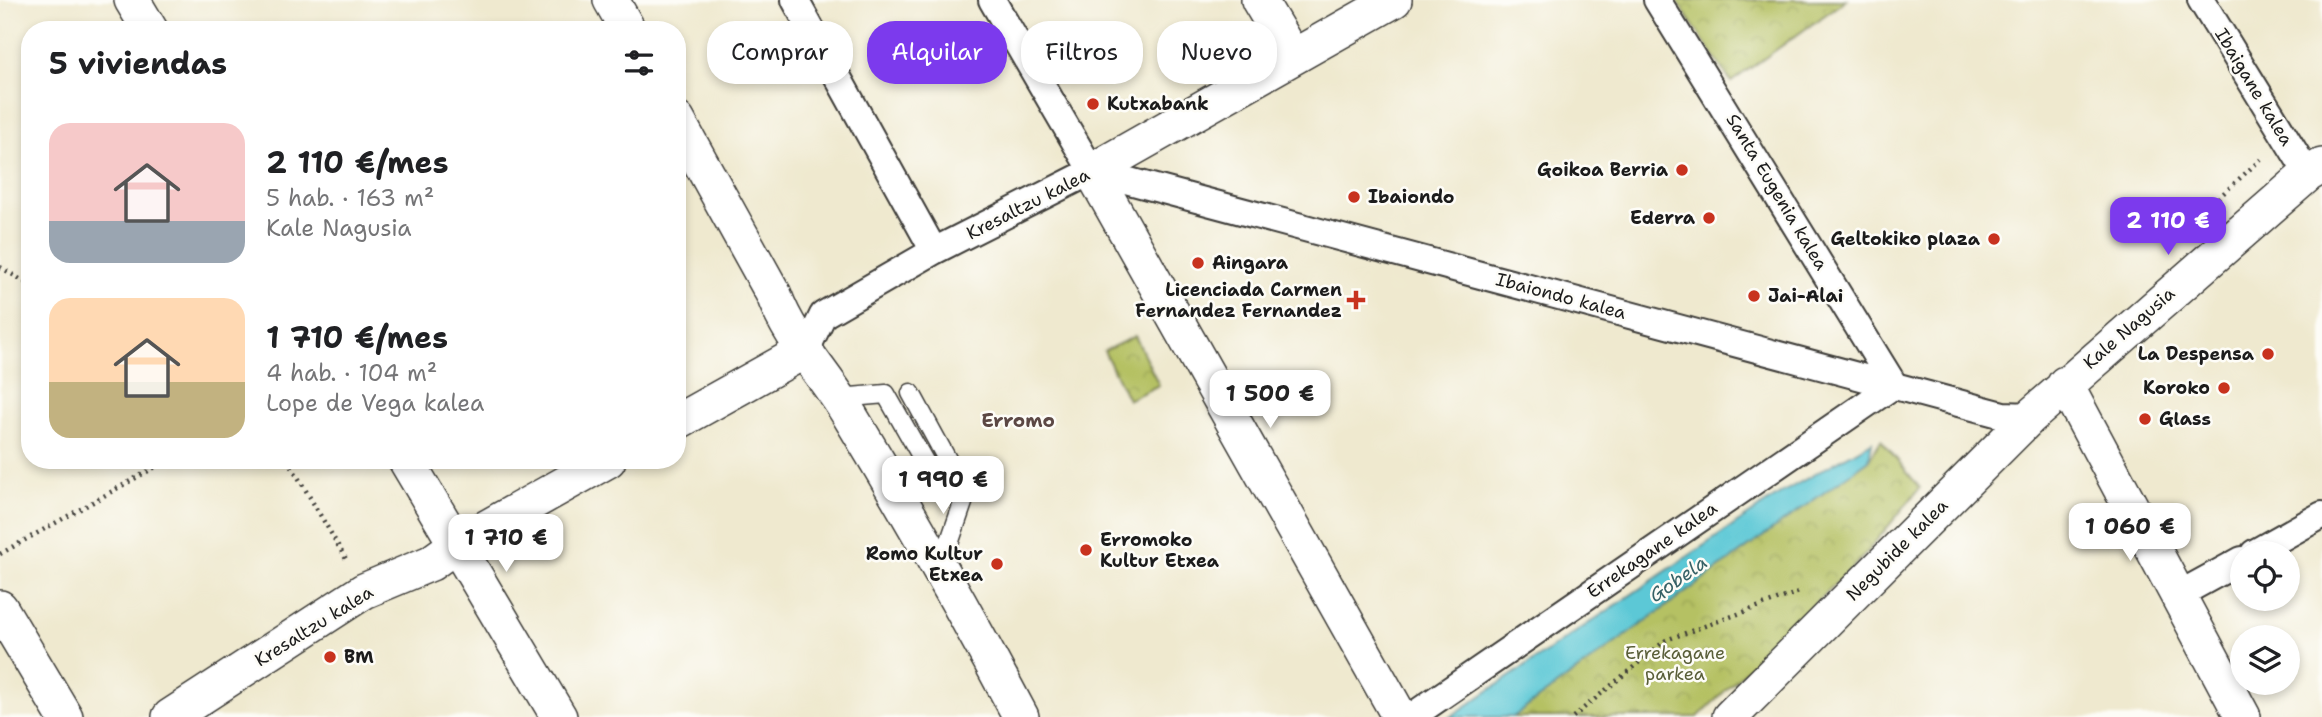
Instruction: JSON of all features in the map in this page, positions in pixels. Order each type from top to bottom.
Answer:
[{"type":"street","points":[[132,0],[145,21]]},
{"type":"street","points":[[611,0],[623,21]]},
{"type":"street","points":[[795,0],[934,251]]},
{"type":"street","points":[[992,0],[1092,171],[1400,717]]},
{"type":"street","points":[[1259,0],[1293,58]]},
{"type":"street","name":"Kresaltzu kalea","points":[[806,350],[823,315],[934,251],[1092,171],[1394,0]]},
{"type":"street","name":"Santa Eugenia kalea","points":[[1657,0],[1894,385]]},
{"type":"street","name":"Ibaigane kalea","points":[[2202,0],[2317,179]]},
{"type":"street","points":[[686,136],[774,295],[784,320],[839,398],[941,567],[1021,717]]},
{"type":"street","name":"Ibaiondo kalea","points":[[1092,171],[2003,415],[2031,416]]},
{"type":"street","name":"Kale Nagusia","points":[[2065,384],[2317,179]]},
{"type":"street","points":[[686,417],[806,350]]},
{"type":"street","points":[[2065,384],[2244,717]]},
{"type":"street","name":"Negubide kalea","points":[[1730,717],[2065,384]]},
{"type":"street","name":"Errekagane kalea","points":[[1411,717],[1894,385]]},
{"type":"street","points":[[410,469],[558,717]]},
{"type":"street","name":"Kresaltzu kalea","points":[[170,717],[364,591],[431,563],[456,545],[592,469]]},
{"type":"street","points":[[2276,541],[2322,516]]},
{"type":"street","points":[[2178,595],[2230,567]]},
{"type":"street","points":[[0,608],[65,717]]},
{"type":"lane","points":[[911,393],[966,494],[941,567]]},
{"type":"lane","points":[[839,398],[886,394],[941,491]]},
{"type":"path","points":[[0,267],[21,280]]},
{"type":"path","points":[[293,469],[364,591]]},
{"type":"path","points":[[0,554],[152,470]]},
{"type":"green space","points":[[1676,0],[1846,0],[1731,82]]},
{"type":"green space","points":[[1135,336],[1159,385],[1128,400],[1104,351]]},
{"type":"green space","name":"Errekagane parkea","points":[[1881,440],[1920,488],[1862,558],[1698,717],[1510,717],[1869,460]]},
{"type":"water","name":"Gobela","points":[[1872,442],[1869,460],[1513,717],[1450,717],[1783,492]]},
{"type":"place","name":"Kutxabank","points":[[1093,104]]},
{"type":"place","name":"Goikoa Berria","points":[[1682,170]]},
{"type":"place","name":"Ibaiondo","points":[[1354,197]]},
{"type":"place","name":"Ederra","points":[[1709,218]]},
{"type":"place","name":"Geltokiko plaza","points":[[1994,239]]},
{"type":"place","name":"Aingara","points":[[1198,263]]},
{"type":"place","name":"Jai-Alai","points":[[1754,296]]},
{"type":"place","name":"Licenciada Carmen Fernandez Fernandez","points":[[1356,300]]},
{"type":"place","name":"La Despensa","points":[[2268,354]]},
{"type":"place","name":"Koroko","points":[[2224,388]]},
{"type":"place","name":"Glass","points":[[2145,419]]},
{"type":"place","name":"Erromoko Kultur Etxea","points":[[1086,550]]},
{"type":"place","name":"Romo Kultur Etxea","points":[[997,564]]},
{"type":"place","name":"BM","points":[[330,657]]},
{"type":"district","name":"Erromo","points":[[1018,420]]}]
